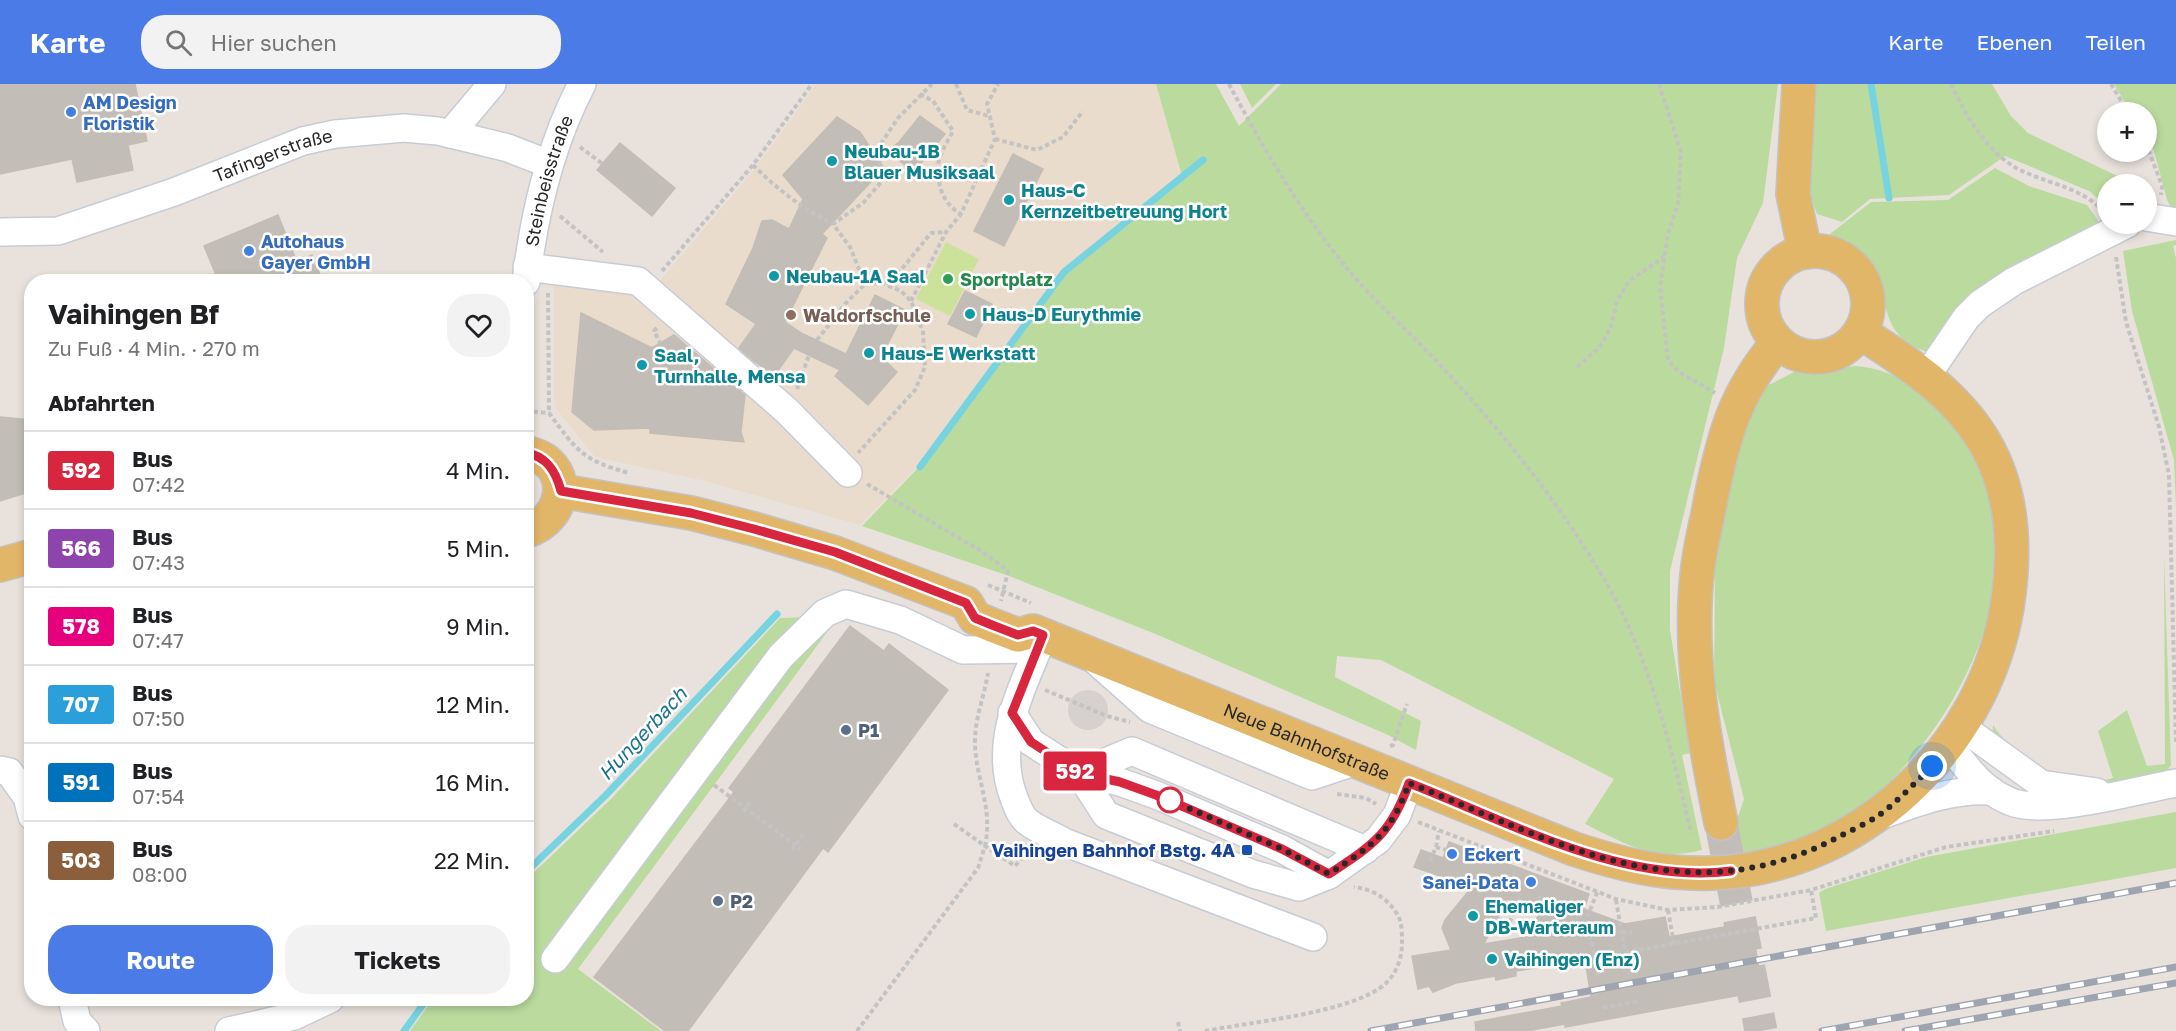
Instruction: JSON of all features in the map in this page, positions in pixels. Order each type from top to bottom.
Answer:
[{"type":"main road","points":[[1799,84],[1793,194],[1805,252]]},
{"type":"main road","points":[[1805,252],[1831,253],[1855,268],[1864,282],[1868,296],[1868,312],[1860,332],[1841,350],[1818,357],[1798,354],[1778,342],[1764,317],[1764,289],[1778,266],[1805,252]]},
{"type":"main road","name":"Neue Bahnhofstraße","points":[[561,491],[603,482],[691,513],[835,552],[966,603],[980,598],[1028,619],[1038,638],[1087,653],[1354,762],[1604,859],[1657,871],[1714,873],[1777,863],[1824,845],[1878,816],[1925,773],[1956,736],[1983,689],[2005,619],[2012,576],[2012,526],[2004,489],[1986,443],[1962,410],[1926,377],[1860,332]]},
{"type":"main road","points":[[1721,823],[1707,753],[1698,683],[1695,623],[1698,566],[1721,445],[1751,375],[1778,342]]},
{"type":"main road","points":[[534,456],[548,462],[557,475],[561,491],[558,506],[550,519],[534,529]]},
{"type":"main road","points":[[0,565],[24,558]]},
{"type":"street","points":[[450,134],[492,84]]},
{"type":"street","name":"Steinbeisstraße","points":[[527,274],[539,203],[549,164],[582,84]]},
{"type":"street","name":"Tafingerstraße","points":[[0,232],[58,231],[174,192],[314,138],[335,134],[404,128],[450,134],[508,148],[549,164]]},
{"type":"street","points":[[1926,377],[1966,318],[1980,304],[2014,281],[2097,234]]},
{"type":"street","points":[[534,275],[643,284],[787,411],[844,468]]},
{"type":"street","points":[[555,960],[781,656],[825,613],[846,604],[900,620],[963,650],[986,651],[1038,638]]},
{"type":"street","points":[[1038,638],[1012,713],[1007,741],[1012,792],[1026,821],[1064,842],[1313,937]]},
{"type":"street","points":[[1012,713],[1031,742],[1079,773],[1120,782],[1156,795],[1282,849],[1341,881]]},
{"type":"street","points":[[1956,736],[1974,778],[2010,802],[2028,806],[2060,806],[2176,783]]},
{"type":"street","points":[[1956,736],[2041,784],[2113,794]]},
{"type":"street","points":[[1079,773],[1132,751],[1365,850]]},
{"type":"street","points":[[0,771],[9,772],[24,793]]},
{"type":"street","points":[[1079,773],[1106,815],[1113,819],[1270,880],[1299,887],[1341,881],[1365,850],[1378,840],[1396,815],[1409,783]]},
{"type":"street","points":[[1878,816],[1930,798],[1968,790],[1991,791]]},
{"type":"street","points":[[74,1006],[77,1021],[86,1031]]},
{"type":"street","points":[[229,1031],[294,1016],[315,1006]]},
{"type":"path","points":[[539,203],[559,214],[643,284],[753,165],[812,84]]},
{"type":"path","points":[[833,224],[863,203],[882,182],[878,148],[898,118],[919,94],[932,84]]},
{"type":"path","points":[[956,84],[967,110],[989,116]]},
{"type":"path","points":[[911,301],[946,232],[961,214],[995,139],[987,104],[998,84]]},
{"type":"path","points":[[1228,84],[1283,181],[1346,267],[1441,365],[1509,444],[1556,505],[1599,569],[1624,616],[1656,696],[1690,833]]},
{"type":"path","points":[[1659,84],[1681,152],[1678,204],[1668,234],[1660,287],[1668,360],[1679,372],[1698,385],[1738,403]]},
{"type":"path","points":[[1950,84],[1981,135],[2001,157],[2022,171],[2085,195],[2097,205]]},
{"type":"path","points":[[2111,84],[2122,102]]},
{"type":"path","points":[[919,94],[933,101],[953,131],[938,165],[944,199],[951,208],[961,214]]},
{"type":"path","points":[[995,139],[1037,150],[1063,137],[1083,111]]},
{"type":"path","points":[[580,147],[603,164]]},
{"type":"path","points":[[2153,162],[2162,186],[2160,214]]},
{"type":"path","points":[[753,165],[784,193],[812,213],[833,224],[850,247],[865,284]]},
{"type":"path","points":[[888,285],[931,233],[946,232]]},
{"type":"path","points":[[2117,234],[2126,322],[2159,427],[2169,475],[2176,742]]},
{"type":"path","points":[[1577,367],[1599,348],[1611,327],[1617,301],[1629,281],[1664,257]]},
{"type":"path","points":[[818,340],[865,284],[888,285],[901,291],[911,301],[923,332],[925,368],[915,390],[844,468],[983,552],[1008,571],[1005,593]]},
{"type":"path","points":[[787,411],[792,405],[809,355]]},
{"type":"path","points":[[1616,618],[1624,616]]},
{"type":"path","points":[[857,1031],[978,868],[989,828],[989,814],[978,768],[975,729],[989,666],[986,651]]},
{"type":"path","points":[[1056,694],[1089,709]]},
{"type":"path","points":[[1386,747],[1393,745],[1407,704]]},
{"type":"path","points":[[697,772],[801,849]]},
{"type":"path","points":[[1366,798],[1396,815],[1598,890],[1616,899],[1668,910],[1718,907],[1811,890],[1946,847],[2060,830]]},
{"type":"path","points":[[743,813],[750,803]]},
{"type":"path","points":[[954,824],[1015,866],[1028,849],[1039,847]]},
{"type":"path","points":[[1430,861],[1436,847],[1438,831]]},
{"type":"path","points":[[792,850],[804,833]]},
{"type":"path","points":[[1436,847],[1446,850]]},
{"type":"path","points":[[1547,879],[1549,872]]},
{"type":"path","points":[[1205,1031],[1330,1007],[1360,998],[1388,981],[1402,954],[1401,922],[1394,909],[1381,896],[1341,881]]},
{"type":"path","points":[[1598,890],[1587,918],[1598,976]]},
{"type":"path","points":[[1595,958],[1816,918],[1811,890]]},
{"type":"path","points":[[1497,918],[1509,924],[1521,894]]},
{"type":"path","points":[[1539,900],[1542,894]]},
{"type":"path","points":[[1616,899],[1625,952]]},
{"type":"path","points":[[1668,910],[1674,944]]},
{"type":"path","points":[[1622,933],[1632,932]]},
{"type":"path","points":[[1603,1008],[1639,1001]]},
{"type":"path","points":[[1178,1022],[1180,1031]]},
{"type":"shaded area","name":"Waldorfschule","points":[[816,84],[1156,84],[1182,175],[1062,270],[918,466],[860,525],[701,480],[595,457],[554,406],[554,273],[650,292],[755,169]]},
{"type":"shaded area","points":[[1088,690],[1102,696],[1108,710],[1102,724],[1088,730],[1074,724],[1068,710],[1074,696]]},
{"type":"green space","points":[[1156,84],[1216,84],[1239,126],[1281,84],[1778,84],[1763,203],[1737,258],[1724,348],[1670,571],[1670,630],[1690,753],[1682,755],[1702,850],[1670,854],[1655,853],[1628,845],[1585,824],[1614,779],[1381,660],[1337,656],[1335,677],[1421,721],[1416,750],[1388,735],[1158,635],[1009,576],[862,526],[919,467],[1063,271],[1182,176]]},
{"type":"green space","points":[[1240,84],[1276,84],[1252,108]]},
{"type":"green space","points":[[1817,84],[1992,84],[2011,116],[2028,133],[2113,174],[2097,174],[2097,198],[2089,191],[2005,156],[1949,195],[1870,199],[1842,222],[1817,214],[1808,189]]},
{"type":"green space","points":[[2114,84],[2176,84],[2176,216],[2167,200],[2157,162],[2157,102],[2125,102]]},
{"type":"green space","points":[[1995,168],[2029,186],[2087,205],[2097,219],[2097,224],[2090,232],[1928,352],[1903,339],[1895,330],[1886,307],[1876,267],[1830,234],[1871,202],[1948,200]]},
{"type":"green space","points":[[2176,240],[2176,245],[2173,246],[2176,258],[2176,509],[2174,460],[2132,311],[2123,251]]},
{"type":"green space","name":"Sportplatz","points":[[946,242],[979,259],[950,316],[916,299]]},
{"type":"green space","points":[[1856,366],[1888,373],[1903,380],[1930,399],[1952,423],[1986,473],[1993,490],[1997,522],[1998,565],[1990,610],[1975,655],[1953,699],[1926,739],[1895,776],[1861,807],[1825,831],[1789,845],[1725,855],[1744,799],[1714,681],[1715,571],[1734,461],[1747,416],[1767,386],[1798,370]]},
{"type":"green space","points":[[2164,555],[2171,765],[2164,775],[2100,787],[2043,778],[1992,740],[1993,725],[2015,750],[2046,770],[2079,780],[2096,781],[2113,778],[2098,731],[2127,710],[2147,766],[2165,764]]},
{"type":"green space","points":[[839,616],[578,969],[661,1031],[410,1031],[428,1006],[534,1006],[534,872],[611,799],[780,618]]},
{"type":"green space","points":[[2176,812],[2176,868],[1826,931],[1819,893],[1825,889],[1926,857]]},
{"type":"building","name":"AM Design Floristik","points":[[0,84],[135,84],[147,141],[128,145],[133,170],[77,182],[72,159],[0,174]]},
{"type":"building","points":[[920,116],[945,134],[914,172],[887,151],[899,142]]},
{"type":"building","points":[[837,117],[860,132],[884,168],[822,234],[827,238],[785,322],[803,334],[846,354],[875,295],[905,310],[881,357],[897,372],[868,405],[835,376],[840,370],[794,348],[775,375],[752,360],[739,348],[756,324],[726,304],[753,248],[762,221],[772,220],[789,229],[803,199],[783,175]]},
{"type":"building","points":[[620,143],[675,188],[652,216],[597,170]]},
{"type":"building","name":"Haus-C Kernzeitbetreuung Hort","points":[[1013,154],[1043,169],[1004,246],[974,231]]},
{"type":"building","name":"Autohaus Gayer GmbH","points":[[278,215],[297,262],[312,255],[320,274],[216,274],[204,246]]},
{"type":"building","name":"Haus-D Eurythmie","points":[[965,291],[992,304],[976,337],[948,324]]},
{"type":"building","name":"Saal, Turnhalle, Mensa","points":[[581,313],[652,348],[674,335],[745,395],[741,432],[744,442],[650,433],[650,428],[594,430],[572,412]]},
{"type":"building","points":[[0,417],[24,419],[24,494],[0,501]]},
{"type":"building","points":[[850,626],[884,651],[889,644],[948,690],[828,852],[823,848],[688,1031],[665,1031],[594,977],[734,792],[729,788]]},
{"type":"building","points":[[1449,842],[1589,894],[1584,909],[1625,924],[1665,917],[1669,937],[1751,922],[1763,991],[1565,1027],[1565,1024],[1527,1031],[1476,1031],[1475,1022],[1562,1006],[1561,1003],[1591,997],[1585,960],[1516,971],[1516,976],[1496,980],[1495,976],[1456,983],[1433,992],[1429,986],[1418,989],[1412,956],[1451,950],[1442,928],[1445,920],[1472,887],[1414,867],[1421,850],[1443,858]],"holes":[[[1507,899],[1541,911],[1526,937],[1484,944]]]},
{"type":"waterway","points":[[1871,84],[1889,198]]},
{"type":"waterway","name":"Hungerbach","points":[[920,467],[1064,272],[1203,160]]},
{"type":"waterway","name":"Hungerbach","points":[[534,864],[606,795],[777,614]]},
{"type":"waterway","name":"Hungerbach","points":[[404,1031],[422,1006]]},
{"type":"tunnel","points":[[1721,823],[1761,1031]]},
{"type":"railway","points":[[1371,1031],[2176,883]]},
{"type":"railway","points":[[1822,1031],[2176,967]]},
{"type":"railway","points":[[1905,1031],[2176,983]]},
{"type":"bus line","name":"592","points":[[534,454],[548,462],[557,475],[561,491],[627,500],[691,513],[835,552],[966,603],[975,618],[1005,630],[1018,635],[1033,631],[1043,635],[1012,713],[1021,731],[1031,742],[1079,773],[1120,782],[1156,795],[1282,849],[1329,874],[1378,840],[1396,815],[1409,783],[1604,859],[1657,871],[1714,873],[1731,871]]},
{"type":"place","name":"AM Design Floristik","points":[[71,112]]},
{"type":"place","name":"Neubau-1B Blauer Musiksaal","points":[[832,161]]},
{"type":"place","name":"Haus-C Kernzeitbetreuung Hort","points":[[1009,200]]},
{"type":"place","name":"Autohaus Gayer GmbH","points":[[249,251]]},
{"type":"place","name":"Neubau-1A Saal","points":[[774,276]]},
{"type":"place","name":"Sportplatz","points":[[948,279]]},
{"type":"place","name":"Haus-D Eurythmie","points":[[970,314]]},
{"type":"place","name":"Waldorfschule","points":[[791,315]]},
{"type":"place","name":"Haus-E Werkstatt","points":[[869,353]]},
{"type":"place","name":"Saal, Turnhalle, Mensa","points":[[642,365]]},
{"type":"place","name":"P1","points":[[846,730]]},
{"type":"place","name":"Vaihingen Bahnhof Bstg. 4A","points":[[1247,850]]},
{"type":"place","name":"Eckert","points":[[1452,854]]},
{"type":"place","name":"Sanei-Data","points":[[1531,882]]},
{"type":"place","name":"P2","points":[[718,901]]},
{"type":"place","name":"Ehemaliger DB-Warteraum","points":[[1473,916]]},
{"type":"place","name":"Vaihingen (Enz)","points":[[1492,959]]},
{"type":"route","points":[[1170,800],[1282,849],[1329,874],[1378,840],[1396,815],[1409,783],[1604,859],[1657,871],[1714,873],[1777,863],[1824,845],[1878,816],[1932,766]]}]
